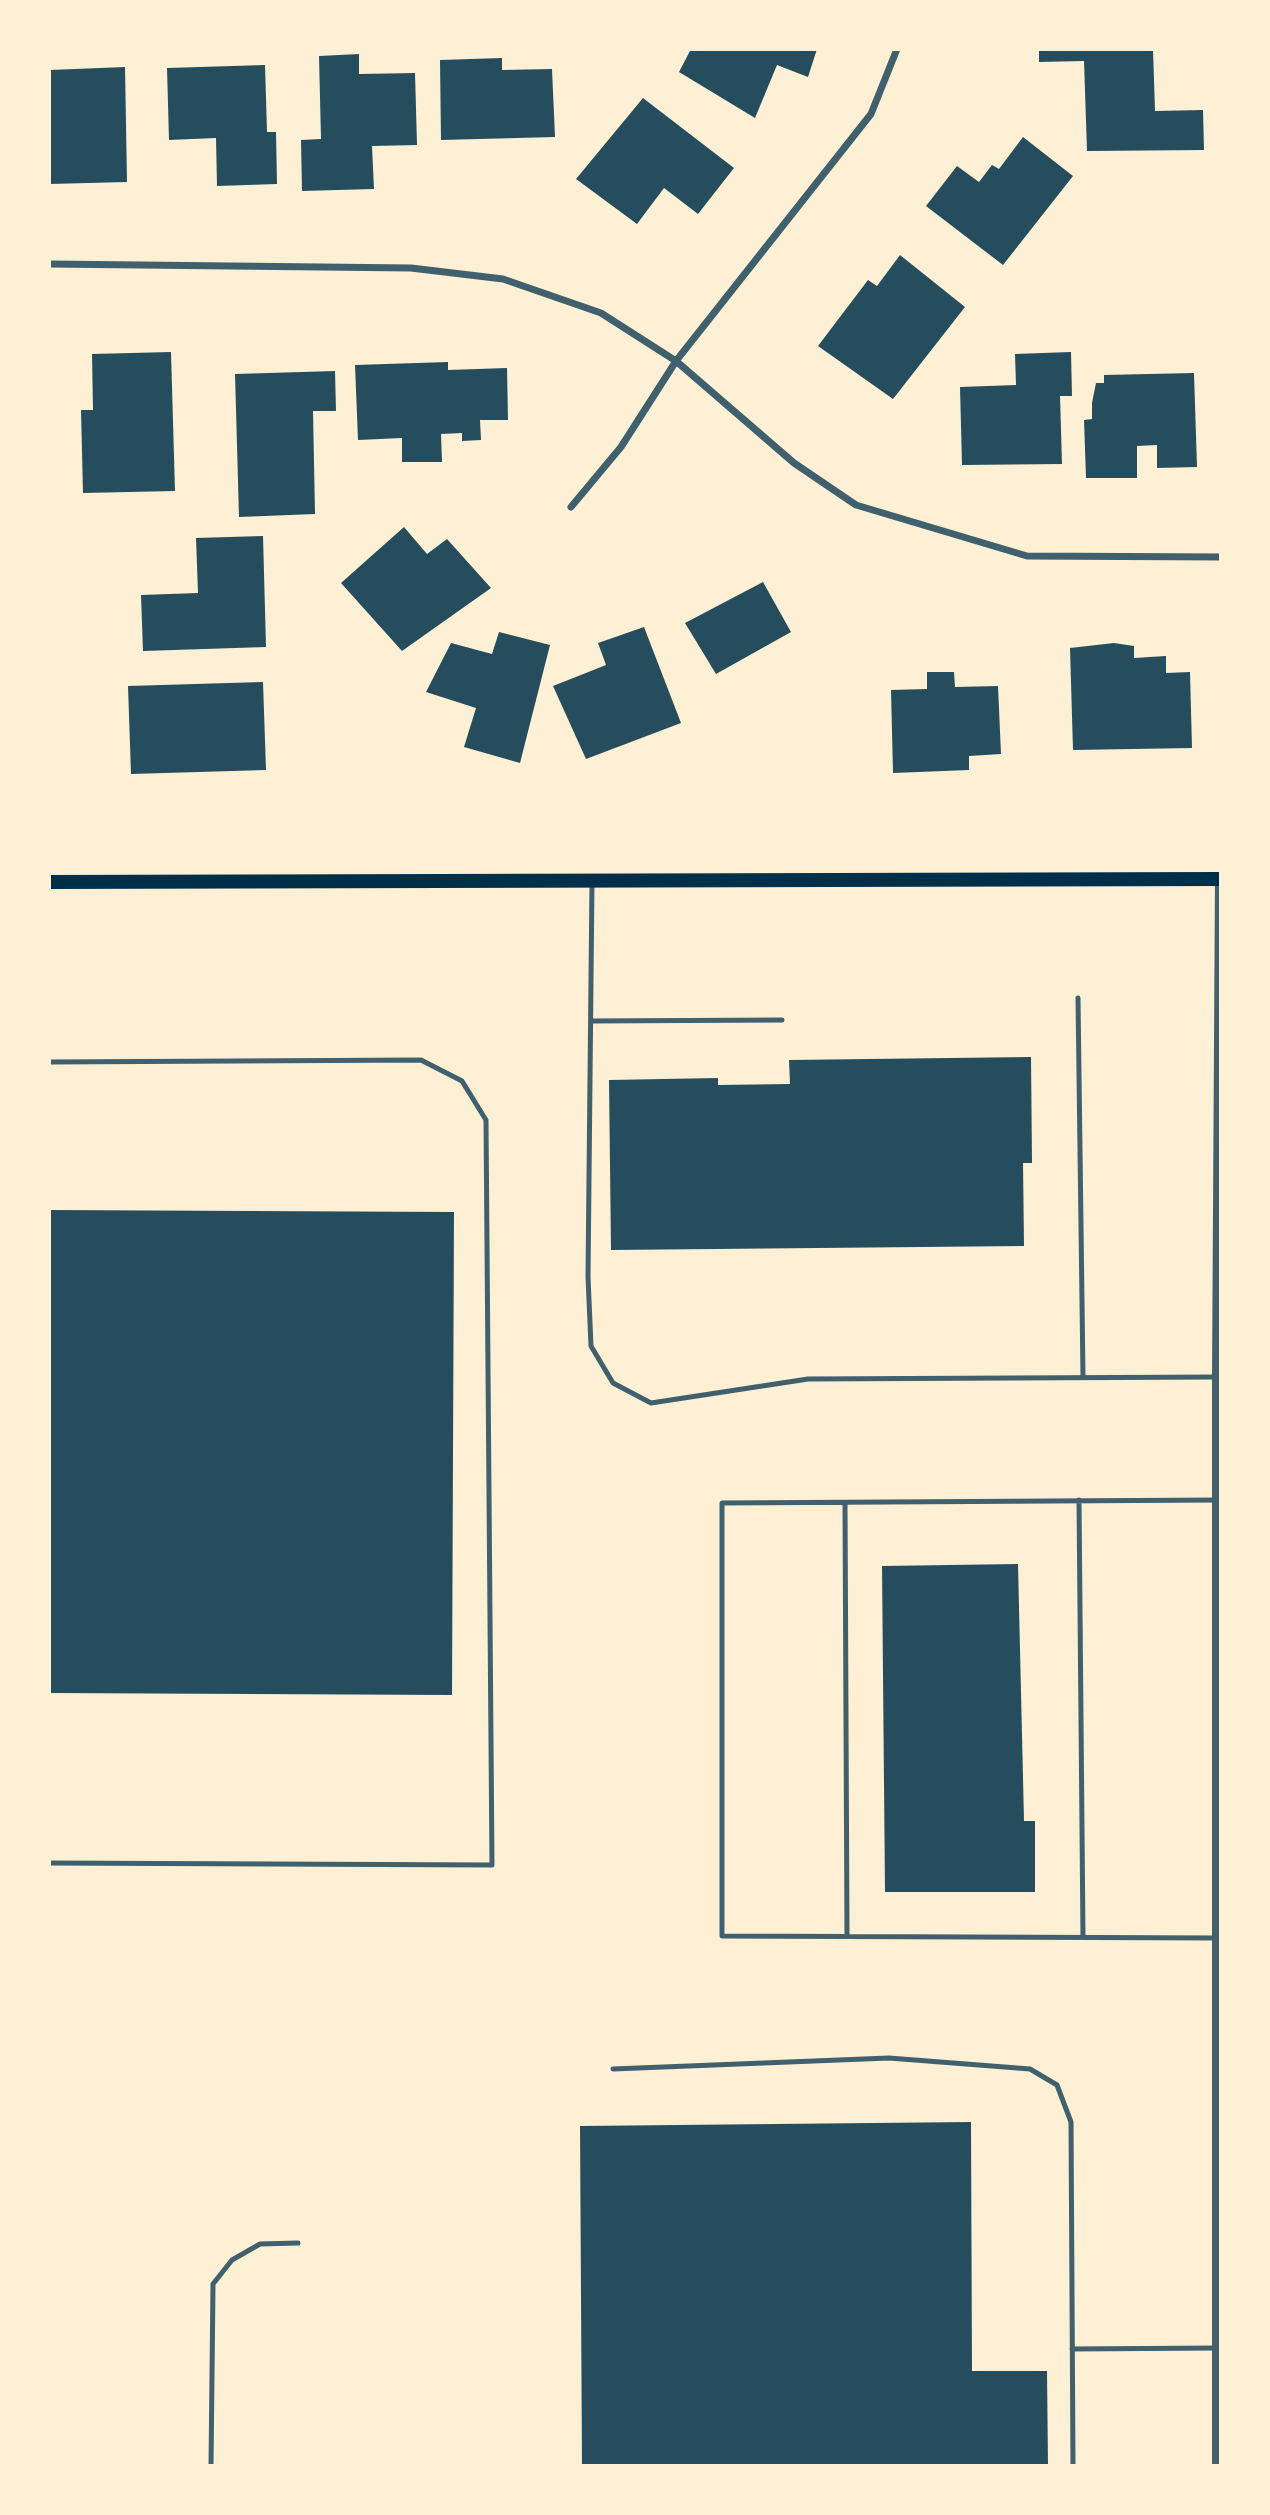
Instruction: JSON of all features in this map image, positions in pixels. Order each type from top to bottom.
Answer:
[{"type":"main road","points":[[49,882],[1221,879]]},
{"type":"street","points":[[571,507],[621,447],[676,361],[871,114],[897,49]]},
{"type":"street","points":[[49,264],[411,268],[503,278],[601,313],[676,361],[794,463],[856,505],[1027,556],[1221,557]]},
{"type":"street","points":[[1218,2466],[1221,879]]},
{"type":"lane","points":[[592,881],[588,1277],[591,1346],[612,1383],[651,1403],[808,1379],[1218,1377]]},
{"type":"lane","points":[[1078,998],[1083,1377]]},
{"type":"lane","points":[[591,1021],[782,1020]]},
{"type":"lane","points":[[49,1062],[421,1060],[462,1080],[485,1120],[488,1212],[492,1865],[49,1863]]},
{"type":"lane","points":[[1079,1500],[1083,1937]]},
{"type":"lane","points":[[1217,1938],[722,1936],[722,1503],[1017,1503],[1079,1500],[1219,1508]]},
{"type":"lane","points":[[845,1503],[847,1936]]},
{"type":"lane","points":[[612,2069],[890,2058],[1030,2069],[1057,2085],[1070,2122],[1073,2466]]},
{"type":"lane","points":[[211,2466],[213,2284],[232,2260],[260,2244],[298,2243]]},
{"type":"lane","points":[[1072,2349],[1217,2348]]},
{"type":"building","points":[[691,49],[817,49],[808,77],[777,65],[755,118],[679,72]]},
{"type":"building","points":[[1039,49],[1153,49],[1155,111],[1203,110],[1204,150],[1087,151],[1084,61],[1039,62]]},
{"type":"building","points":[[359,54],[359,74],[415,73],[417,145],[372,146],[374,189],[302,191],[301,140],[321,139],[319,56]]},
{"type":"building","points":[[502,58],[502,70],[552,69],[555,137],[441,140],[440,60]]},
{"type":"building","points":[[265,65],[267,132],[276,132],[277,184],[217,186],[216,138],[169,140],[167,68]]},
{"type":"building","points":[[125,67],[127,182],[49,184],[50,70]]},
{"type":"building","points":[[643,98],[734,168],[698,214],[664,188],[637,224],[576,179]]},
{"type":"building","points":[[1023,137],[1073,176],[1003,265],[926,206],[957,166],[979,182],[992,165],[999,169]]},
{"type":"building","points":[[900,255],[965,307],[893,399],[818,346],[868,280],[877,286]]},
{"type":"building","points":[[171,352],[175,491],[83,493],[81,410],[93,410],[92,354]]},
{"type":"building","points":[[1071,352],[1072,396],[1060,396],[1062,464],[962,465],[960,387],[1016,385],[1015,354]]},
{"type":"building","points":[[448,362],[448,370],[507,368],[508,420],[480,420],[481,440],[462,441],[462,433],[441,434],[442,462],[402,462],[402,438],[358,440],[355,365]]},
{"type":"building","points":[[335,371],[336,411],[313,411],[315,514],[239,517],[235,374]]},
{"type":"building","points":[[1194,373],[1197,467],[1157,468],[1157,445],[1137,446],[1137,478],[1086,478],[1084,420],[1092,419],[1096,383],[1104,383],[1104,375]]},
{"type":"building","points":[[404,527],[427,554],[447,539],[491,588],[402,651],[341,583]]},
{"type":"building","points":[[263,536],[266,647],[143,651],[141,595],[198,593],[196,538]]},
{"type":"building","points":[[763,582],[791,632],[716,674],[685,623]]},
{"type":"building","points":[[644,627],[681,723],[586,759],[553,686],[606,665],[598,643]]},
{"type":"building","points":[[499,632],[550,645],[520,763],[464,747],[476,708],[426,692],[451,643],[492,654]]},
{"type":"building","points":[[1114,643],[1134,646],[1134,658],[1166,656],[1166,673],[1190,672],[1192,748],[1073,750],[1070,648]]},
{"type":"building","points":[[927,672],[954,672],[955,687],[998,686],[1001,754],[969,756],[969,770],[893,773],[891,690],[927,689]]},
{"type":"building","points":[[263,682],[266,770],[131,774],[128,686]]},
{"type":"building","points":[[1031,1057],[1032,1163],[1023,1163],[1024,1246],[611,1250],[609,1080],[718,1078],[718,1085],[790,1084],[789,1060]]},
{"type":"building","points":[[49,1210],[454,1212],[452,1695],[49,1693]]},
{"type":"building","points":[[1018,1564],[1024,1821],[1035,1821],[1035,1892],[885,1892],[882,1566]]},
{"type":"building","points":[[971,2122],[972,2371],[1047,2371],[1048,2466],[582,2466],[580,2126]]}]
